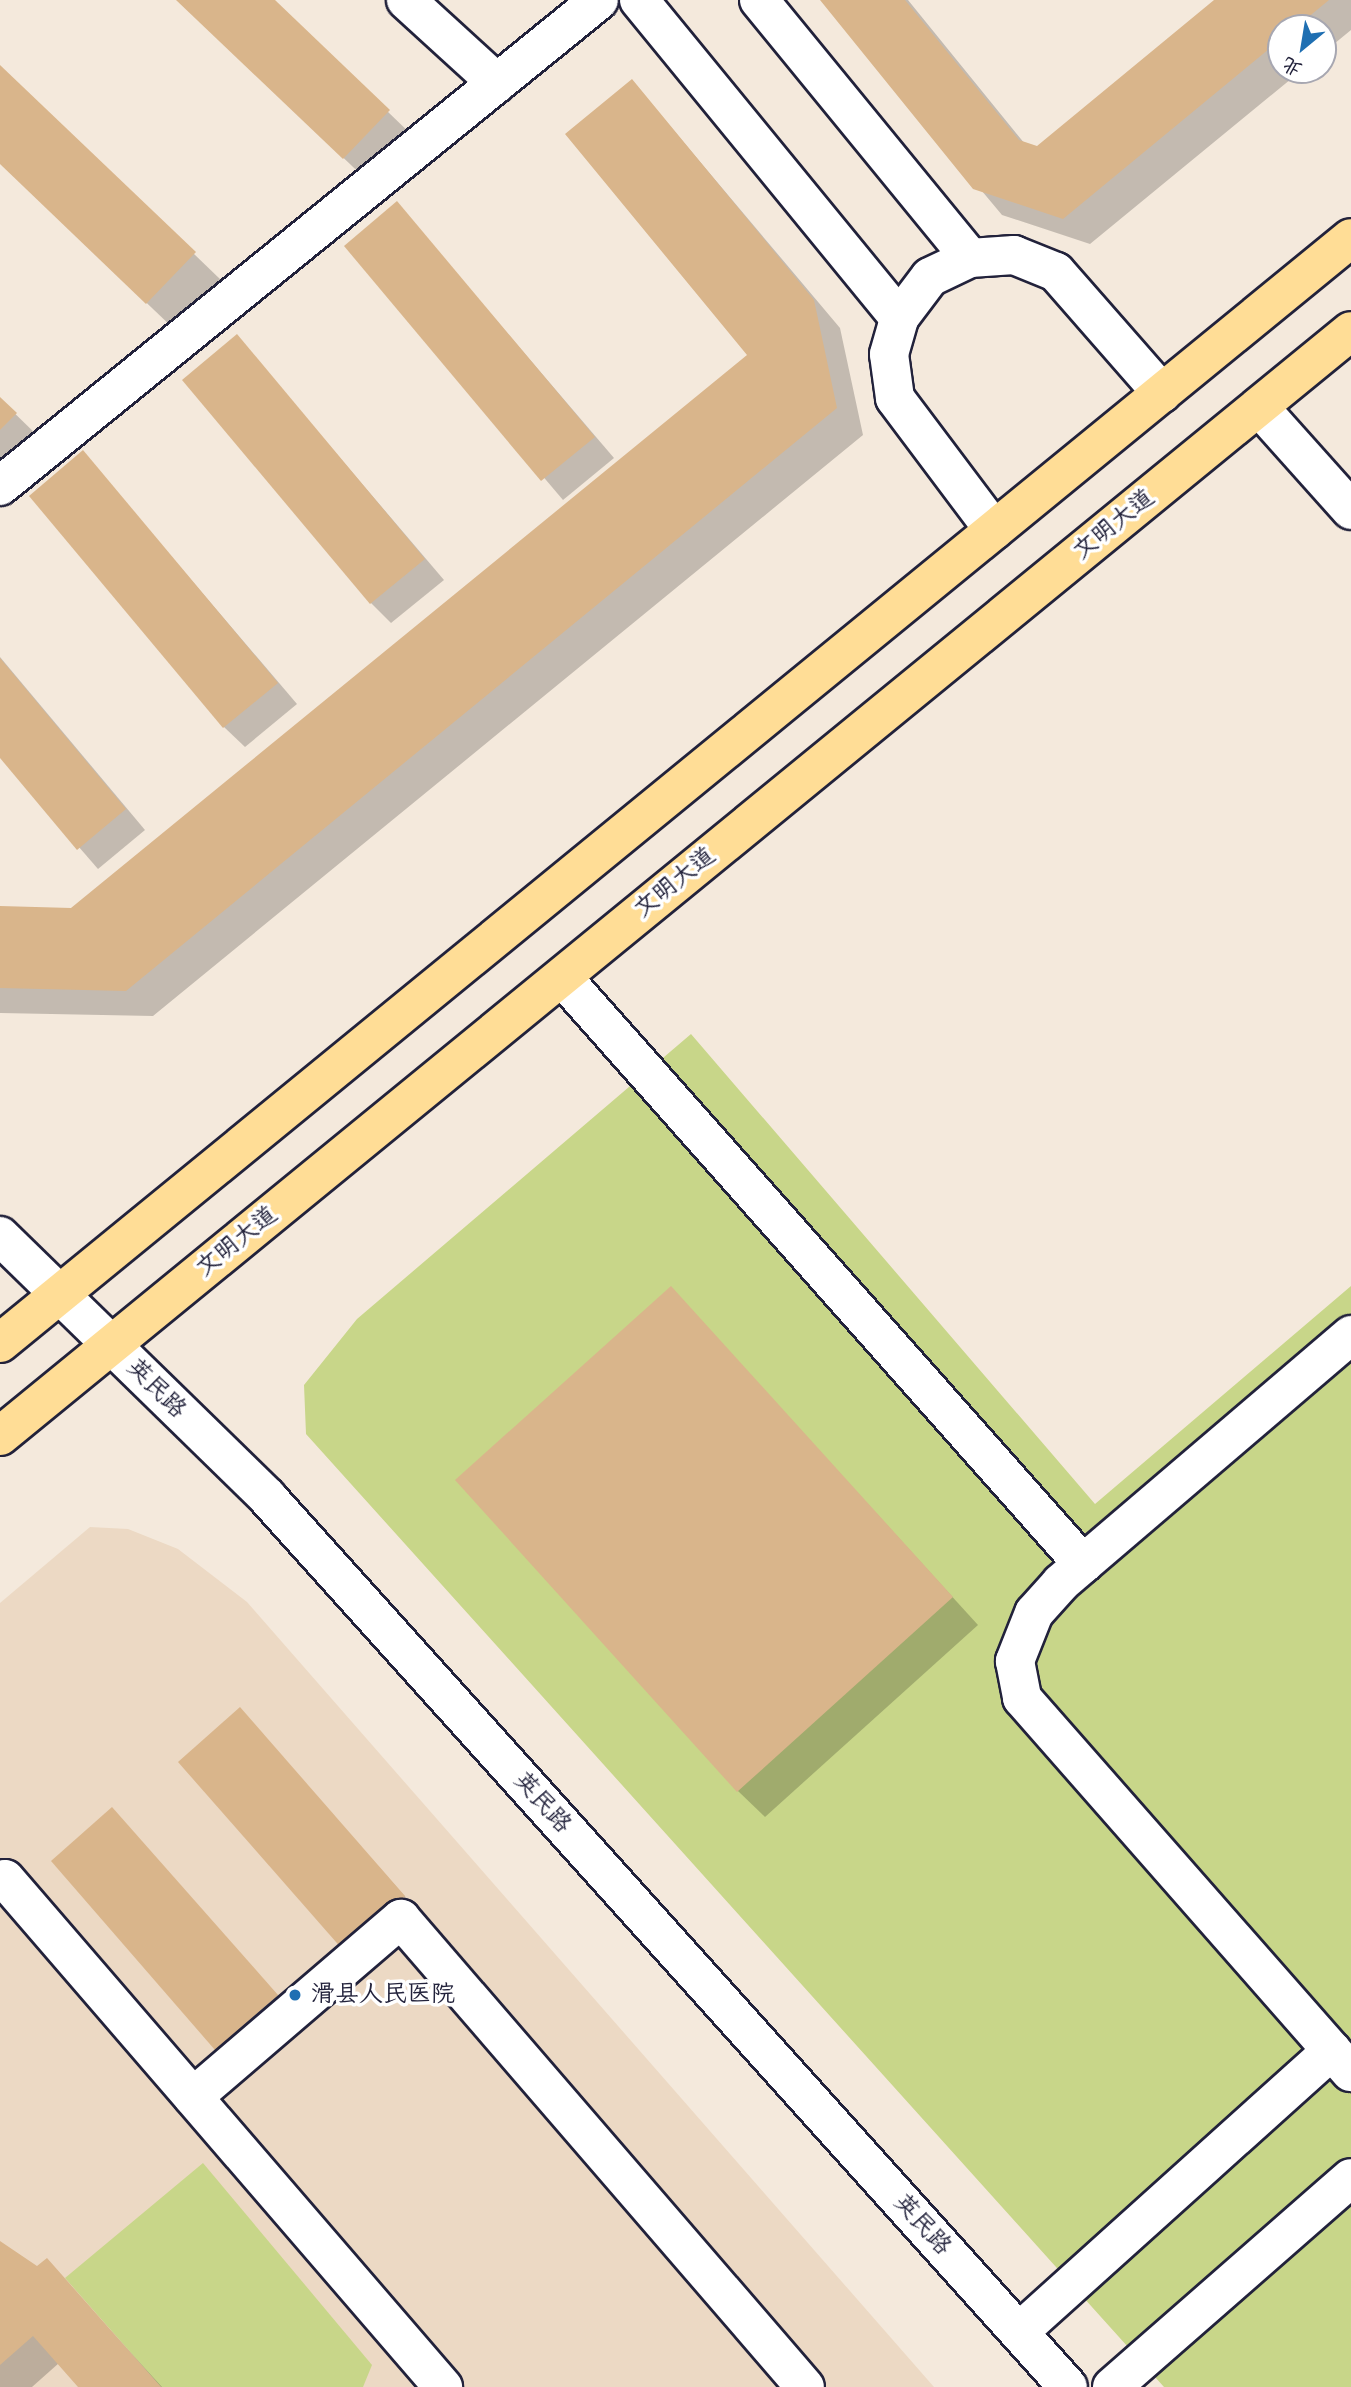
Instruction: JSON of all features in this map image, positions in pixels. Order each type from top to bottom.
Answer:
[{"type":"main road","points":[[0,1343],[1351,239]]},
{"type":"main road","name":"文明大道","points":[[0,1436],[1351,331]]},
{"type":"street","points":[[406,0],[497,83]]},
{"type":"street","points":[[0,486],[599,0]]},
{"type":"street","points":[[639,0],[899,318]]},
{"type":"street","points":[[759,0],[970,258]]},
{"type":"street","points":[[995,530],[895,398],[889,354],[899,318],[930,277],[970,258],[1014,255],[1056,272],[1162,393]]},
{"type":"street","points":[[1259,407],[1351,510]]},
{"type":"street","points":[[562,976],[1083,1564]]},
{"type":"street","name":"英民路","points":[[0,1236],[267,1497],[1068,2387]]},
{"type":"street","points":[[1019,2332],[1341,2061],[1022,1698],[1015,1661],[1034,1614],[1083,1564],[1351,1335]]},
{"type":"street","points":[[0,1883],[5,1879],[436,2385]]},
{"type":"street","points":[[193,2097],[401,1919],[806,2387]]},
{"type":"street","points":[[1112,2387],[1351,2178]]},
{"type":"shaded area","name":"滑县人民医院","points":[[90,1527],[128,1529],[178,1549],[247,1602],[934,2387],[0,2387],[0,1603]]},
{"type":"green space","points":[[691,1034],[1095,1504],[1351,1286],[1351,2387],[1164,2387],[306,1434],[304,1385],[357,1319]]},
{"type":"green space","points":[[203,2163],[372,2365],[363,2387],[161,2387],[65,2278]]},
{"type":"building","points":[[176,0],[275,0],[390,110],[343,159]]},
{"type":"building","points":[[820,0],[905,0],[1019,140],[1037,146],[1214,0],[1329,0],[1312,14],[1267,14],[1267,51],[1063,219],[973,189]]},
{"type":"building","points":[[0,65],[196,252],[146,304],[0,164]]},
{"type":"building","points":[[632,79],[814,300],[837,408],[126,991],[0,988],[0,906],[71,908],[747,355],[565,134]]},
{"type":"building","points":[[397,201],[595,437],[541,481],[344,246]]},
{"type":"building","points":[[237,334],[425,559],[370,604],[182,380]]},
{"type":"building","points":[[0,397],[17,413],[0,430]]},
{"type":"building","points":[[83,450],[278,683],[223,728],[29,496]]},
{"type":"building","points":[[0,658],[126,809],[77,850],[0,758]]},
{"type":"building","points":[[671,1286],[953,1597],[737,1792],[455,1480]]},
{"type":"building","points":[[240,1707],[405,1896],[343,1950],[178,1762]]},
{"type":"building","points":[[112,1807],[278,1995],[215,2050],[51,1861]]},
{"type":"building","points":[[0,2241],[37,2266],[47,2258],[161,2387],[78,2387],[33,2336],[0,2365]]},
{"type":"place","name":"滑县人民医院","points":[[295,1995]]}]
